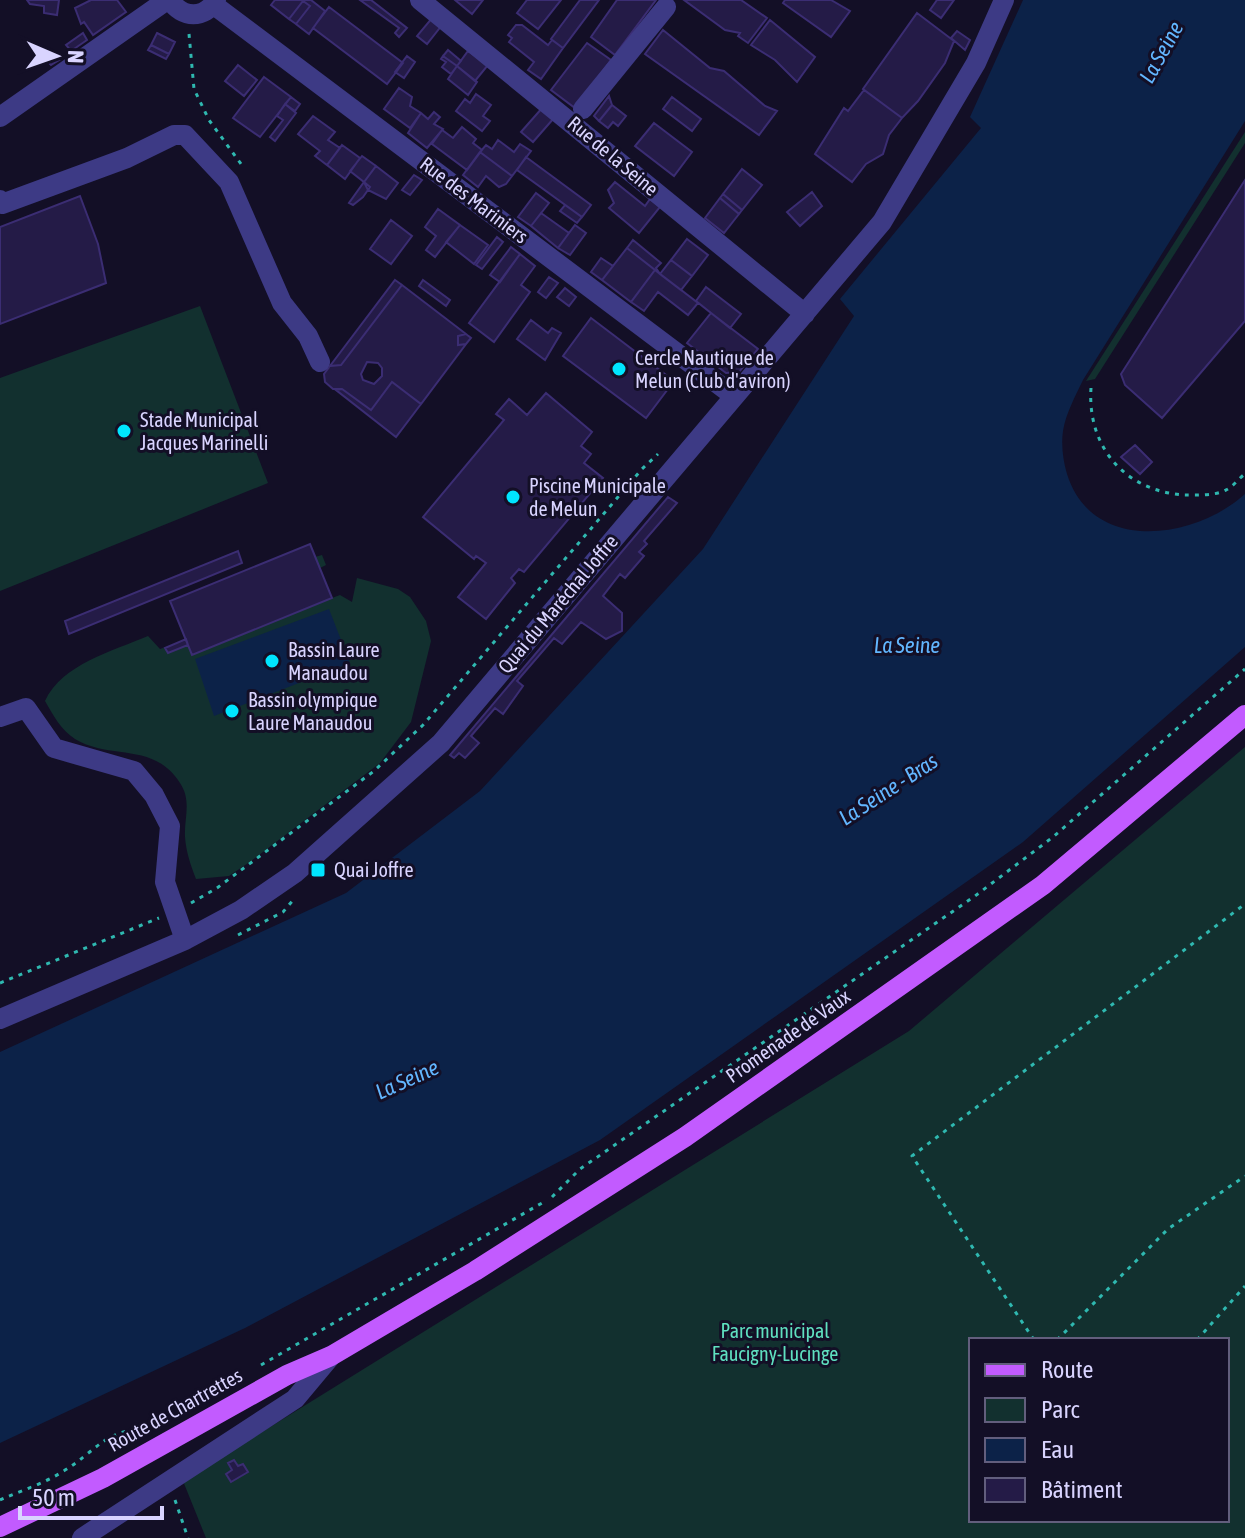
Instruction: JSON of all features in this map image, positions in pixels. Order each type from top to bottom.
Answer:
[{"type":"main road","name":"Promenade de Vaux","points":[[331,1356],[526,1239],[685,1137],[951,951],[1053,877],[1245,715]]},
{"type":"main road","name":"Route de Chartrettes","points":[[0,1527],[148,1454],[287,1375],[331,1356]]},
{"type":"street","points":[[0,117],[169,0],[180,11],[189,14],[201,14],[215,2]]},
{"type":"street","name":"Rue de la Seine","points":[[420,0],[805,314]]},
{"type":"street","name":"Quai du Maréchal Joffre","points":[[0,1019],[185,940],[241,910],[295,873],[441,743],[882,222],[976,63],[1004,0]]},
{"type":"street","name":"Rue des Mariniers","points":[[215,2],[734,396]]},
{"type":"street","points":[[583,109],[666,7]]},
{"type":"street","points":[[0,200],[2,204],[127,158],[174,135],[185,135],[229,182],[282,303],[308,336],[320,362]]},
{"type":"street","points":[[0,717],[26,708],[54,748],[134,771],[154,795],[170,826],[165,882],[185,940]]},
{"type":"street","points":[[82,1538],[295,1399],[331,1356]]},
{"type":"path","points":[[189,14],[194,89],[209,120],[240,162],[241,170],[229,182]]},
{"type":"path","points":[[1091,388],[1089,412],[1097,437],[1123,474],[1159,493],[1199,495],[1226,490],[1245,474]]},
{"type":"path","points":[[0,983],[176,911],[217,888],[374,771],[423,725],[642,469],[660,452]]},
{"type":"path","points":[[250,1372],[314,1332],[551,1198],[580,1169],[975,896],[1053,837],[1245,669]]},
{"type":"path","points":[[1033,1338],[912,1156],[1245,904]]},
{"type":"path","points":[[1059,1338],[1168,1229],[1245,1176]]},
{"type":"path","points":[[1199,1338],[1245,1286]]},
{"type":"path","points":[[0,1500],[62,1472],[114,1433],[130,1429],[160,1429]]},
{"type":"path","points":[[168,1481],[188,1538]]},
{"type":"green space","points":[[1245,132],[1245,143],[1095,379],[1086,381]]},
{"type":"green space","name":"Stade Municipal Jacques Marinelli","points":[[200,306],[268,483],[0,591],[0,378]]},
{"type":"green space","name":"Bassin olympique Laure Manaudou","points":[[310,544],[315,557],[322,555],[326,565],[320,568],[332,598],[340,595],[352,602],[357,578],[398,589],[410,597],[426,621],[431,641],[411,722],[380,763],[251,861],[229,876],[196,879],[186,843],[186,796],[169,770],[145,756],[103,749],[75,739],[61,727],[45,701],[63,677],[105,653],[148,636],[160,649],[185,640],[170,601]]},
{"type":"green space","name":"Parc municipal Faucigny-Lucinge","points":[[1245,747],[1245,1538],[206,1538],[183,1481],[909,1031]]},
{"type":"water","name":"La Seine","points":[[1023,0],[1245,0],[1245,121],[1083,380],[1066,418],[1062,441],[1067,474],[1080,500],[1098,517],[1121,528],[1146,531],[1173,529],[1199,522],[1224,510],[1245,494],[1245,647],[1023,842],[600,1140],[245,1328],[0,1443],[0,1052],[346,893],[480,791],[703,549],[854,316],[840,299],[981,128],[970,117]]},
{"type":"water","name":"Bassin Laure Manaudou","points":[[329,609],[350,663],[214,716],[195,659]]},
{"type":"building","points":[[27,0],[59,0],[57,15],[44,13],[44,6],[30,4]]},
{"type":"building","points":[[91,0],[117,0],[126,12],[93,35],[84,22],[81,24],[75,8]]},
{"type":"building","points":[[275,0],[311,0],[325,11],[309,34],[296,24],[310,6],[303,1],[289,19],[271,5]]},
{"type":"building","points":[[360,0],[371,0],[407,28],[399,37],[395,33],[399,28]]},
{"type":"building","points":[[455,0],[483,0],[472,14]]},
{"type":"building","points":[[527,0],[561,0],[538,29],[517,13]]},
{"type":"building","points":[[580,0],[599,0],[563,48],[551,39]]},
{"type":"building","points":[[617,0],[656,0],[615,55],[591,37]]},
{"type":"building","points":[[684,0],[741,0],[767,18],[748,43],[738,36],[740,33],[725,30]]},
{"type":"building","points":[[785,0],[831,0],[850,11],[831,37],[783,3]]},
{"type":"building","points":[[937,0],[954,0],[941,18],[930,10]]},
{"type":"building","points":[[303,1],[310,6],[296,24],[289,19]]},
{"type":"building","points":[[329,7],[403,63],[387,84],[313,28]]},
{"type":"building","points":[[917,13],[954,41],[945,63],[902,118],[863,89]]},
{"type":"building","points":[[432,18],[442,25],[427,44],[417,36]]},
{"type":"building","points":[[770,20],[815,57],[797,82],[775,60],[751,45]]},
{"type":"building","points":[[516,25],[522,25],[548,45],[552,40],[563,48],[541,79],[528,70],[534,62],[509,42],[512,38],[508,35]]},
{"type":"building","points":[[663,30],[710,68],[724,71],[765,106],[777,111],[759,135],[645,54]]},
{"type":"building","points":[[957,31],[970,40],[965,50],[951,38]]},
{"type":"building","points":[[83,33],[87,40],[71,51],[66,45]]},
{"type":"building","points":[[157,33],[175,42],[169,54],[151,45]]},
{"type":"building","points":[[587,43],[611,60],[575,108],[551,90]]},
{"type":"building","points":[[151,45],[169,54],[166,59],[148,50]]},
{"type":"building","points":[[448,50],[461,61],[457,66],[443,56]]},
{"type":"building","points":[[49,51],[59,60],[51,65],[43,57]]},
{"type":"building","points":[[468,51],[488,65],[475,81],[457,66]]},
{"type":"building","points":[[407,56],[415,62],[404,78],[395,72]]},
{"type":"building","points":[[443,56],[457,66],[451,74],[442,67],[446,62],[441,59]]},
{"type":"building","points":[[238,65],[257,80],[244,96],[225,81]]},
{"type":"building","points":[[457,66],[477,82],[468,95],[448,79]]},
{"type":"building","points":[[264,77],[291,97],[260,137],[233,118]]},
{"type":"building","points":[[399,88],[412,97],[410,106],[421,113],[410,128],[384,109]]},
{"type":"building","points":[[864,90],[902,118],[889,135],[883,154],[866,164],[852,182],[815,154],[844,108],[848,111]]},
{"type":"building","points":[[476,94],[491,105],[483,116],[490,121],[482,131],[456,111],[465,99],[470,103]]},
{"type":"building","points":[[609,96],[612,105],[599,121],[594,116]]},
{"type":"building","points":[[291,97],[300,104],[295,111],[285,104]]},
{"type":"building","points":[[672,97],[701,119],[692,131],[663,109]]},
{"type":"building","points":[[285,104],[296,113],[275,141],[270,137],[283,120],[277,116]]},
{"type":"building","points":[[612,105],[626,116],[618,126],[613,122],[608,128],[599,121]]},
{"type":"building","points":[[543,107],[554,118],[533,142],[521,132]]},
{"type":"building","points":[[434,112],[440,117],[434,124],[443,129],[427,148],[408,133],[421,113],[428,119]]},
{"type":"building","points":[[313,116],[335,132],[328,140],[340,148],[327,165],[315,156],[320,151],[298,134]]},
{"type":"building","points":[[654,123],[692,152],[674,176],[635,146]]},
{"type":"building","points":[[462,127],[476,139],[473,143],[482,150],[467,170],[432,144],[442,130],[453,138]]},
{"type":"building","points":[[498,140],[514,152],[520,144],[531,151],[512,176],[480,152],[486,145],[492,149]]},
{"type":"building","points":[[342,145],[360,158],[345,179],[327,165]]},
{"type":"building","points":[[480,152],[512,176],[506,184],[499,187],[486,176],[478,187],[463,175]]},
{"type":"building","points":[[362,156],[376,166],[364,182],[350,171]]},
{"type":"building","points":[[526,157],[591,205],[582,217],[517,170]]},
{"type":"building","points":[[376,166],[398,183],[386,199],[368,190],[364,182]]},
{"type":"building","points":[[742,169],[762,185],[742,210],[723,194]]},
{"type":"building","points":[[414,175],[422,180],[410,195],[402,190]]},
{"type":"building","points":[[1245,180],[1245,321],[1162,418],[1125,385],[1121,374]]},
{"type":"building","points":[[364,182],[370,187],[363,197],[353,205],[349,203]]},
{"type":"building","points":[[615,182],[645,206],[650,199],[660,207],[639,233],[609,208],[614,203],[608,190]]},
{"type":"building","points":[[812,192],[822,206],[800,226],[787,212]]},
{"type":"building","points":[[536,193],[549,203],[531,226],[518,217]]},
{"type":"building","points":[[723,194],[742,210],[739,214],[720,198]]},
{"type":"building","points":[[80,196],[98,244],[106,283],[0,324],[0,227]]},
{"type":"building","points":[[720,198],[739,214],[724,233],[705,218]]},
{"type":"building","points":[[565,205],[582,217],[577,223],[560,211]]},
{"type":"building","points":[[438,209],[460,225],[435,257],[426,250],[436,236],[425,227]]},
{"type":"building","points":[[541,213],[569,233],[558,248],[531,226]]},
{"type":"building","points":[[391,220],[412,236],[391,264],[370,249]]},
{"type":"building","points":[[460,225],[488,245],[474,264],[446,242]]},
{"type":"building","points":[[575,225],[586,233],[570,255],[558,248]]},
{"type":"building","points":[[497,237],[503,242],[482,269],[476,265]]},
{"type":"building","points":[[687,239],[708,255],[692,276],[671,260]]},
{"type":"building","points":[[633,240],[661,263],[656,268],[660,274],[627,248]]},
{"type":"building","points":[[511,247],[520,254],[500,282],[490,275]]},
{"type":"building","points":[[627,248],[655,270],[631,302],[602,280]]},
{"type":"building","points":[[520,254],[535,266],[521,285],[530,292],[494,342],[469,323]]},
{"type":"building","points":[[601,258],[613,266],[602,280],[591,272]]},
{"type":"building","points":[[671,260],[692,276],[681,290],[660,274]]},
{"type":"building","points":[[655,270],[698,303],[688,315],[658,292],[644,311],[631,302]]},
{"type":"building","points":[[549,277],[558,283],[546,298],[538,292]]},
{"type":"building","points":[[395,280],[402,285],[341,365],[330,366]]},
{"type":"building","points":[[423,280],[450,300],[446,306],[419,286]]},
{"type":"building","points":[[402,285],[466,334],[458,336],[458,345],[466,344],[421,404],[392,382],[371,410],[342,389],[333,389],[325,382],[324,374],[330,366],[341,365]],"holes":[[[367,362],[378,363],[382,376],[374,384],[363,380],[361,374]]]},
{"type":"building","points":[[706,287],[741,314],[730,328],[696,301]]},
{"type":"building","points":[[565,288],[576,297],[569,306],[557,297]]},
{"type":"building","points":[[711,313],[758,349],[739,372],[726,373],[687,343]]},
{"type":"building","name":"Cercle Nautique de Melun (Club d'aviron)","points":[[591,318],[674,381],[646,418],[563,356]]},
{"type":"building","points":[[531,320],[548,333],[552,328],[561,333],[545,360],[517,339]]},
{"type":"building","points":[[466,334],[471,338],[466,344],[458,345],[458,336]]},
{"type":"building","points":[[392,382],[421,404],[396,437],[336,390],[342,389],[371,410]]},
{"type":"building","name":"Piscine Municipale de Melun","points":[[546,393],[592,432],[581,446],[591,454],[584,463],[603,478],[524,572],[519,569],[511,578],[515,583],[486,619],[458,597],[486,563],[476,556],[474,559],[423,517],[504,420],[496,414],[509,399],[527,415]]},
{"type":"building","points":[[1135,445],[1152,462],[1140,474],[1121,457]]},
{"type":"building","points":[[668,497],[677,503],[644,541],[647,544],[639,552],[644,556],[625,578],[620,574],[603,596],[622,613],[622,631],[606,639],[581,622],[562,644],[554,638],[517,681],[523,686],[503,714],[495,708],[471,736],[479,743],[465,758],[459,753],[454,758],[450,755]]},
{"type":"building","points":[[310,544],[332,598],[192,655],[170,601]]},
{"type":"building","points":[[238,551],[242,563],[69,634],[65,621]]},
{"type":"building","points":[[186,639],[188,645],[168,653],[165,648]]},
{"type":"building","points":[[234,1460],[238,1466],[243,1464],[248,1472],[231,1482],[226,1474],[232,1470],[228,1463]]},
{"type":"place","name":"Cercle Nautique de Melun (Club d'aviron)","points":[[619,369]]},
{"type":"place","name":"Stade Municipal Jacques Marinelli","points":[[124,431]]},
{"type":"place","name":"Piscine Municipale de Melun","points":[[513,497]]},
{"type":"place","name":"Bassin Laure Manaudou","points":[[272,661]]},
{"type":"place","name":"Bassin olympique Laure Manaudou","points":[[232,711]]},
{"type":"place","name":"Quai Joffre","points":[[318,870]]},
{"type":"water label","name":"La Seine - Bras","points":[[888,789]]}]
